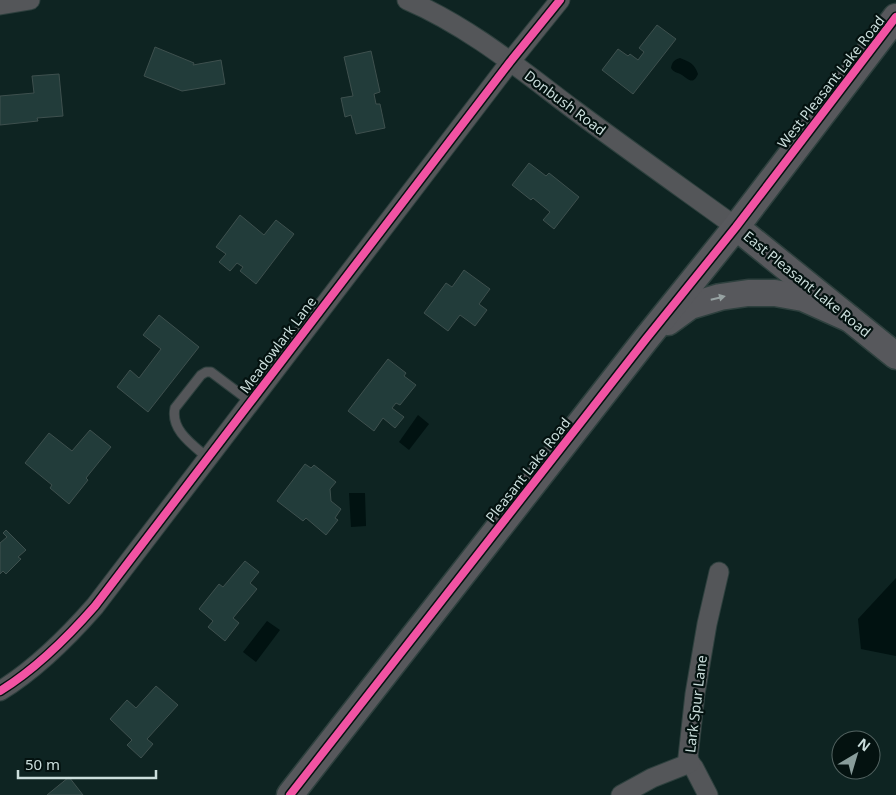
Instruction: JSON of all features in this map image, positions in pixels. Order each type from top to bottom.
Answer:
[{"type":"street","points":[[0,5],[30,0]]},
{"type":"street","name":"Donbush Road","points":[[407,0],[460,27],[644,161]]},
{"type":"street","name":"Meadowlark Lane","points":[[0,691],[44,658],[78,626],[95,606],[510,62],[560,0]]},
{"type":"street","name":"West Pleasant Lake Road","points":[[785,161],[896,18]]},
{"type":"street","name":"East Pleasant Lake Road","points":[[644,161],[736,227],[896,356]]},
{"type":"street","name":"Pleasant Lake Road","points":[[290,795],[646,339],[736,227],[785,161]]},
{"type":"street","points":[[646,339],[690,306],[720,297],[748,293],[775,293],[803,298],[850,319]]},
{"type":"street","name":"Lark Spur Lane","points":[[621,795],[652,778],[690,763],[688,757],[695,694],[707,624],[719,572]]},
{"type":"street","points":[[690,763],[708,795]]},
{"type":"lane","points":[[208,458],[186,439],[178,428],[174,413],[175,408],[201,375],[206,372],[211,372],[251,402]]},
{"type":"shaded area","points":[[680,58],[695,67],[698,74],[694,80],[689,80],[674,72],[671,68],[672,64]]},
{"type":"shaded area","points":[[418,415],[429,424],[409,450],[399,442]]},
{"type":"shaded area","points":[[349,493],[365,493],[366,526],[351,527]]},
{"type":"shaded area","points":[[896,578],[896,656],[861,649],[858,619]]},
{"type":"shaded area","points":[[267,621],[280,630],[256,662],[243,652]]},
{"type":"building","points":[[657,25],[676,39],[633,94],[602,70],[618,49],[638,60],[644,52],[639,48]]},
{"type":"building","points":[[155,47],[194,63],[193,65],[221,60],[225,84],[182,91],[144,76]]},
{"type":"building","points":[[371,51],[380,92],[374,94],[376,104],[380,104],[385,128],[356,134],[351,115],[345,117],[341,98],[353,96],[344,57]]},
{"type":"building","points":[[59,74],[63,116],[37,118],[38,121],[0,125],[0,96],[34,93],[32,76]]},
{"type":"building","points":[[529,163],[546,176],[549,173],[579,197],[554,229],[543,220],[550,212],[533,198],[531,200],[512,185]]},
{"type":"building","points":[[240,215],[264,235],[276,220],[294,234],[256,284],[240,271],[243,267],[237,263],[230,271],[219,262],[226,254],[216,247]]},
{"type":"building","points":[[464,270],[490,289],[479,304],[487,310],[475,326],[460,315],[448,331],[424,313],[446,283],[452,287]]},
{"type":"building","points":[[159,315],[199,347],[148,412],[117,387],[130,370],[139,378],[161,349],[143,335]]},
{"type":"building","points":[[388,359],[406,373],[404,376],[416,385],[400,405],[396,403],[392,408],[404,417],[395,428],[383,418],[374,431],[348,411]]},
{"type":"building","points":[[90,430],[111,447],[86,478],[88,480],[69,504],[50,488],[52,485],[25,463],[49,433],[72,451]]},
{"type":"building","points":[[305,464],[311,468],[314,465],[336,482],[330,489],[331,501],[341,509],[335,518],[338,520],[326,535],[306,518],[303,521],[277,501]]},
{"type":"building","points":[[6,530],[26,550],[18,557],[21,559],[6,574],[3,571],[0,574],[0,543],[7,537],[3,533]]},
{"type":"building","points":[[245,561],[259,572],[250,583],[257,589],[233,618],[239,623],[225,641],[208,627],[213,621],[199,609],[219,584],[223,587]]},
{"type":"building","points":[[156,686],[178,705],[147,739],[153,744],[141,758],[127,745],[132,740],[110,719],[127,700],[136,708]]},
{"type":"building","points":[[69,777],[83,795],[47,795]]},
{"type":"cycle path","points":[[0,691],[51,652],[95,606],[510,62],[560,0]]},
{"type":"cycle path","points":[[290,795],[646,339],[736,227],[896,17]]}]
